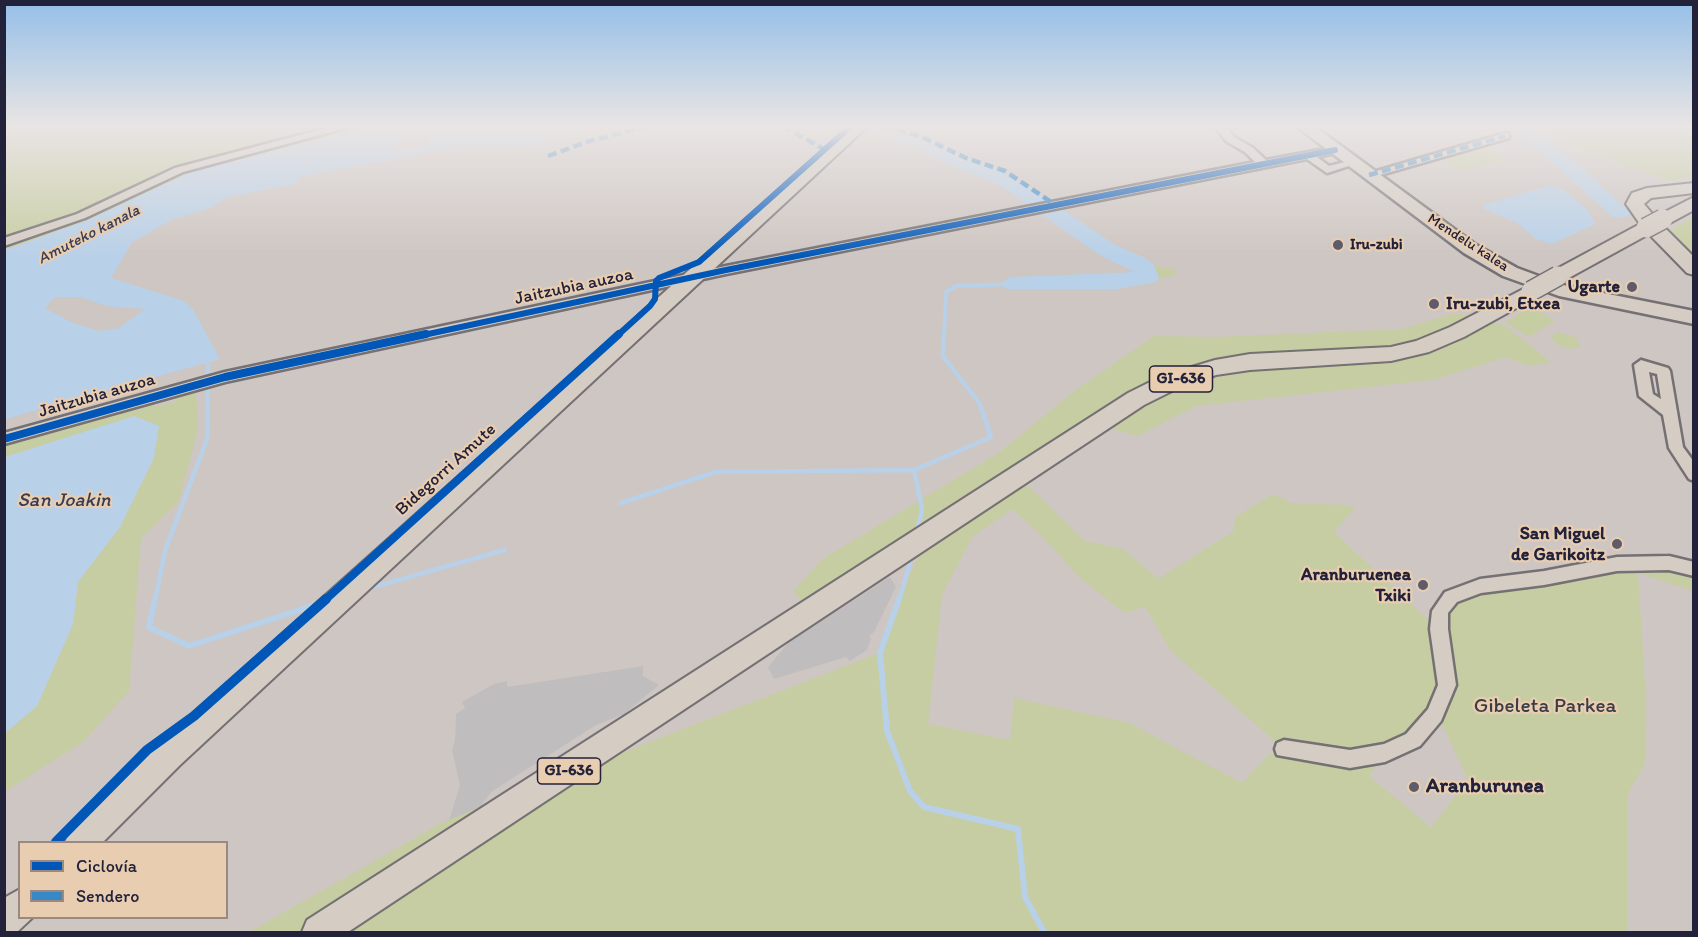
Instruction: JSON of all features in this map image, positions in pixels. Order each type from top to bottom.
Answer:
[{"type":"main road","points":[[83,841],[169,755],[813,170]]},
{"type":"main road","name":"Mendelu kalea","points":[[1362,170],[1470,249],[1510,272],[1559,290],[1694,318]]},
{"type":"main road","points":[[1694,188],[1647,193],[1638,197],[1635,204],[1639,212],[1694,269]]},
{"type":"main road","name":"GI-636","points":[[319,933],[1136,399],[1170,382],[1215,368],[1250,362],[1391,354],[1421,347],[1457,332],[1694,202]]},
{"type":"main road","name":"Mendelu kalea","points":[[1652,308],[1694,305]]},
{"type":"main road","name":"GI-636","points":[[327,933],[385,891]]},
{"type":"main road","points":[[4,922],[18,908]]},
{"type":"street","points":[[4,242],[81,216],[179,170]]},
{"type":"street","name":"Jaitzubia auzoa","points":[[4,439],[225,376],[696,276],[1233,170]]},
{"type":"street","points":[[1670,413],[1676,448],[1694,475]]},
{"type":"street","points":[[1284,749],[1350,759],[1385,753],[1413,740],[1435,715],[1447,685],[1439,629],[1440,611],[1451,597],[1480,586],[1544,578],[1617,564],[1669,563],[1694,569]]},
{"type":"shaded area","points":[[890,577],[896,587],[874,632],[869,636],[871,638],[867,650],[850,661],[846,657],[774,679],[768,667],[789,642]]},
{"type":"shaded area","points":[[643,666],[643,676],[659,685],[624,714],[596,725],[491,792],[481,806],[447,827],[460,785],[452,750],[455,740],[456,714],[465,708],[462,702],[494,684],[507,681],[507,687]]},
{"type":"green space","points":[[5,170],[250,170],[51,245],[5,250],[10,248],[4,247]]},
{"type":"green space","points":[[964,170],[989,170],[1010,178],[1097,241],[1127,257],[1175,269],[1175,275],[1136,283],[1095,285],[1095,280],[1138,273],[1132,265],[1100,249],[1065,222],[995,179]]},
{"type":"green space","points":[[1637,170],[1693,170],[1693,176],[1670,181]]},
{"type":"green space","points":[[1693,216],[1693,253],[1671,230]]},
{"type":"green space","points":[[1531,307],[1555,321],[1529,337],[1505,322]]},
{"type":"green space","name":"Gibeleta Parkea","points":[[1454,313],[1504,325],[1551,362],[1530,366],[1506,357],[1432,380],[1196,406],[1137,436],[1098,424],[1019,477],[1085,541],[1123,549],[1158,579],[1234,531],[1235,517],[1273,494],[1292,503],[1348,505],[1355,509],[1336,529],[1336,534],[1438,629],[1451,597],[1586,569],[1693,569],[1693,591],[1638,573],[1646,698],[1645,764],[1627,795],[1627,932],[249,932],[443,822],[879,653],[903,588],[929,536],[812,611],[793,591],[824,558],[1000,452],[1073,392],[1154,336],[1218,337],[1402,329]],"holes":[[[1012,509],[1040,534],[1078,576],[1124,613],[1145,607],[1170,650],[1284,749],[1269,754],[1242,783],[1129,723],[1014,698],[1010,740],[928,724],[942,595],[972,537]],[[1435,716],[1446,732],[1468,780],[1431,827],[1369,776],[1385,753]]]},
{"type":"green space","points":[[1558,332],[1575,337],[1580,346],[1571,349],[1557,345],[1551,336]]},
{"type":"green space","points":[[196,390],[198,428],[179,501],[141,538],[129,691],[83,742],[5,791],[5,733],[37,706],[73,624],[78,582],[120,527],[154,458],[134,417],[5,457],[5,441],[155,399],[154,407],[176,402],[177,394]]},
{"type":"water","name":"Amuteko kanala","points":[[200,170],[336,170],[302,176],[294,184],[228,197],[210,208],[171,220],[132,242],[111,278],[184,301],[194,311],[220,359],[5,419],[5,250],[88,220]],"holes":[[[55,297],[81,297],[106,306],[145,309],[119,328],[99,331],[73,323],[45,308]]]},
{"type":"water","points":[[1551,185],[1563,190],[1588,210],[1595,224],[1552,244],[1536,239],[1517,223],[1483,208],[1483,205]]},
{"type":"water","name":"San Joakin","points":[[134,416],[159,426],[154,458],[120,527],[78,582],[73,624],[37,706],[5,733],[5,457]]},
{"type":"waterway","points":[[979,170],[1004,179],[1109,251],[1137,263],[1146,270],[1148,277],[1118,282],[1014,284]]},
{"type":"waterway","points":[[1572,170],[1620,213]]},
{"type":"waterway","points":[[944,336],[946,292],[956,286],[1014,284]]},
{"type":"waterway","points":[[914,470],[991,437],[980,404],[943,356],[944,334]]},
{"type":"waterway","points":[[155,601],[165,551],[207,439],[208,366],[205,357]]},
{"type":"waterway","points":[[621,503],[715,472],[914,470]]},
{"type":"waterway","points":[[914,470],[922,509],[917,533]]},
{"type":"waterway","points":[[366,589],[505,550]]},
{"type":"waterway","points":[[899,601],[910,563]]},
{"type":"waterway","points":[[155,599],[149,627],[189,646],[318,604]]},
{"type":"waterway","points":[[899,599],[880,653],[887,731],[910,791],[924,807],[1018,829],[1025,897],[1044,932]]},
{"type":"marked path","points":[[1001,170],[1054,204]]},
{"type":"marked path","points":[[1369,175],[1387,170]]},
{"type":"cycle path","name":"Bidegorri Amute","points":[[57,841],[147,750],[194,716],[296,626],[650,306],[655,299],[656,281],[659,278],[699,262],[802,170]]},
{"type":"cycle path","points":[[4,439],[225,377],[726,270],[1235,170]]},
{"type":"place","name":"Iru-zubi","points":[[1338,245]]},
{"type":"place","name":"Ugarte","points":[[1632,287]]},
{"type":"place","name":"Iru-zubi, Etxea","points":[[1434,304]]},
{"type":"place","name":"San Miguel de Garikoitz","points":[[1617,544]]},
{"type":"place","name":"Aranburuenea Txiki","points":[[1423,585]]},
{"type":"place","name":"Aranburunea","points":[[1414,787]]}]
